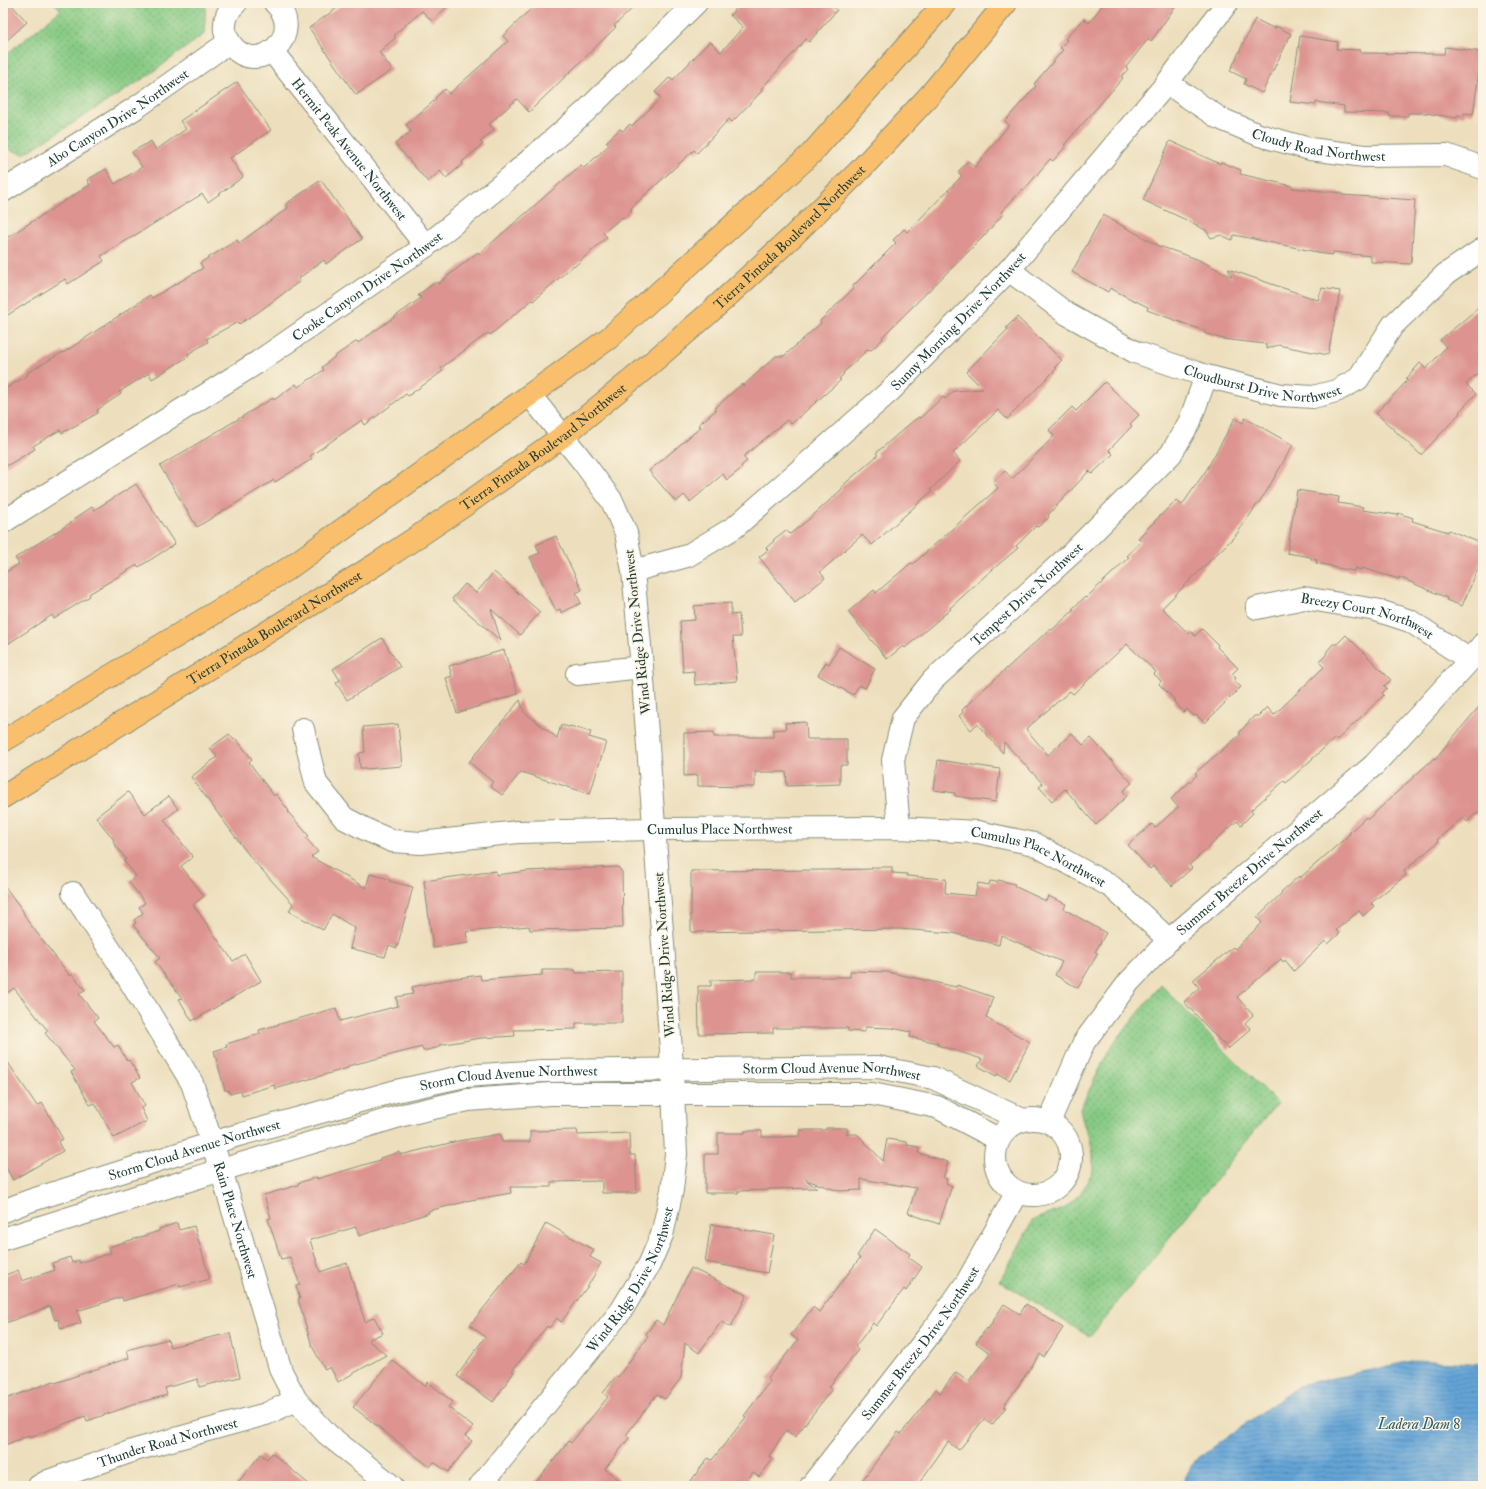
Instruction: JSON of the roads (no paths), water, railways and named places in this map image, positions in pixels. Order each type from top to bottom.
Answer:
[{"type":"main road","points":[[3,741],[289,568],[609,338],[811,154],[945,3]]},
{"type":"main road","name":"Tierra Pintada Boulevard Northwest","points":[[3,797],[378,563],[563,436],[703,319],[791,238],[860,170],[929,96],[1006,3]]},
{"type":"street","points":[[234,3],[228,12],[225,22],[225,32],[229,42],[240,52],[254,56],[264,56],[280,45],[286,26],[280,5]]},
{"type":"street","name":"Cooke Canyon Drive Northwest","points":[[3,522],[258,362],[426,246],[507,180],[586,111],[696,3]]},
{"type":"street","name":"Sunny Morning Drive Northwest","points":[[633,571],[687,556],[735,527],[890,391],[1009,270],[1167,83],[1227,3]]},
{"type":"street","name":"Abo Canyon Drive Northwest","points":[[5,185],[137,107],[229,42]]},
{"type":"street","name":"Hermit Peak Avenue Northwest","points":[[272,51],[426,246]]},
{"type":"street","name":"Cloudy Road Northwest","points":[[1167,83],[1220,118],[1259,135],[1310,149],[1365,156],[1446,155],[1483,168]]},
{"type":"street","name":"Cloudburst Drive Northwest","points":[[1009,270],[1067,314],[1135,352],[1206,376],[1281,395],[1313,397],[1336,391],[1358,379],[1393,325],[1446,274],[1483,249]]},
{"type":"street","name":"Tempest Drive Northwest","points":[[899,828],[893,760],[903,718],[933,680],[1072,553],[1172,454],[1190,421],[1206,376]]},
{"type":"street","name":"Wind Ridge Drive Northwest","points":[[480,1486],[621,1311],[649,1265],[662,1235],[672,1190],[676,1154],[672,1068],[642,667],[633,571],[626,533],[612,501],[530,395]]},
{"type":"street","name":"Breezy Court Northwest","points":[[1257,608],[1304,598],[1376,610],[1410,621],[1470,660]]},
{"type":"street","name":"Summer Breeze Drive Northwest","points":[[1049,1122],[1084,1042],[1129,982],[1169,940],[1374,765],[1483,644]]},
{"type":"street","points":[[577,674],[642,667]]},
{"type":"street","name":"Cumulus Place Northwest","points":[[303,729],[316,783],[344,818],[392,841],[421,843],[518,832],[653,829],[899,828],[978,832],[1034,844],[1112,887],[1169,940]]},
{"type":"street","name":"Rain Place Northwest","points":[[73,893],[122,968],[192,1083],[221,1170],[281,1371],[296,1400],[328,1434],[392,1486]]},
{"type":"street","name":"Storm Cloud Avenue Northwest","points":[[3,1211],[29,1201],[212,1142],[396,1091],[464,1076],[543,1071],[672,1068],[878,1067],[933,1078],[1023,1120]]},
{"type":"street","name":"Storm Cloud Avenue Northwest","points":[[3,1239],[221,1170],[403,1115],[468,1100],[550,1094],[872,1094],[937,1107],[998,1139]]},
{"type":"street","points":[[1037,1119],[1049,1122],[1064,1135],[1070,1146],[1071,1159],[1067,1174],[1060,1184],[1048,1192],[1031,1195],[1017,1192],[1004,1183],[998,1174],[994,1161],[995,1148],[998,1139],[1010,1126],[1023,1120],[1037,1119]]},
{"type":"street","name":"Summer Breeze Drive Northwest","points":[[816,1484],[968,1282],[1017,1192]]},
{"type":"street","name":"Thunder Road Northwest","points":[[39,1486],[48,1481],[135,1450],[266,1414],[296,1400]]},
{"type":"water","name":"Ladera Dam 8","points":[[1416,1360],[1483,1364],[1483,1486],[1181,1486],[1194,1461],[1298,1386]]}]
